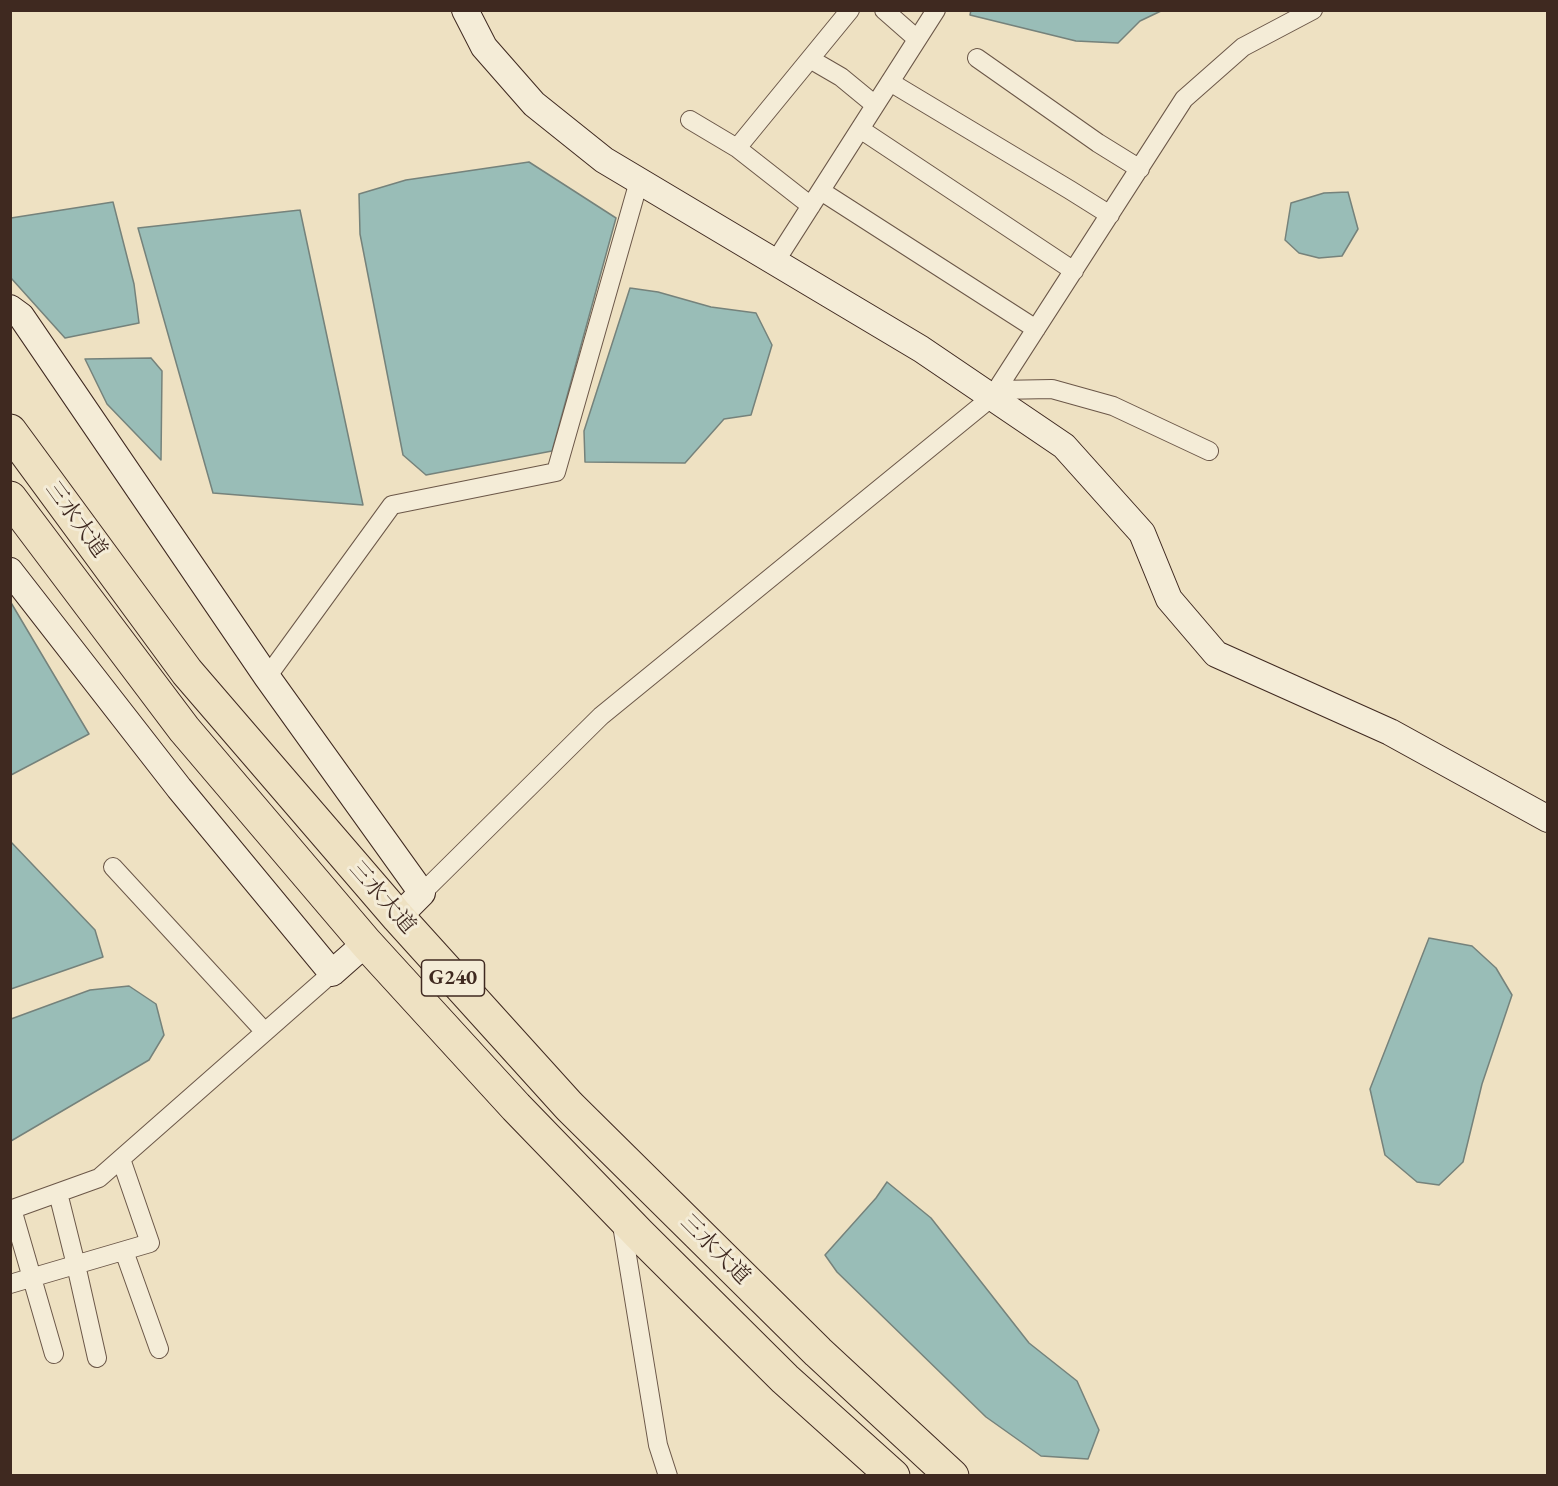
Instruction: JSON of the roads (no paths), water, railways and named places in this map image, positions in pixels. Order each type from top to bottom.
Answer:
[{"type":"highway","name":"三水大道","points":[[10,431],[187,672],[398,917],[570,1106],[818,1352],[952,1476]]},
{"type":"highway","name":"三水大道","points":[[10,498],[184,729],[366,943],[516,1107],[620,1214],[785,1379],[893,1476]]},
{"type":"main road","points":[[465,10],[484,47],[534,104],[604,160],[994,393],[1064,446],[1142,533],[1169,599],[1216,654],[1390,732],[1548,819]]},
{"type":"main road","points":[[10,308],[21,316],[267,677],[422,893],[398,917]]},
{"type":"main road","points":[[10,571],[172,779],[332,973],[366,943]]},
{"type":"street","points":[[737,148],[850,10]]},
{"type":"street","points":[[884,10],[917,39]]},
{"type":"street","points":[[775,262],[936,10]]},
{"type":"street","points":[[422,893],[601,716],[994,393],[1185,99],[1243,47],[1313,10]]},
{"type":"street","points":[[977,58],[1098,143],[1140,169]]},
{"type":"street","points":[[810,59],[841,77],[875,105]]},
{"type":"street","points":[[890,82],[1110,215]]},
{"type":"street","points":[[690,120],[1036,329]]},
{"type":"street","points":[[860,129],[1074,271]]},
{"type":"street","points":[[267,677],[392,505],[556,472],[639,181]]},
{"type":"street","points":[[994,393],[1052,389],[1113,406],[1209,451]]},
{"type":"street","points":[[113,867],[265,1032]]},
{"type":"street","points":[[54,1354],[11,1209],[99,1178],[332,973]]},
{"type":"street","points":[[10,1284],[150,1243],[121,1159]]},
{"type":"street","points":[[58,1193],[97,1358]]},
{"type":"street","points":[[620,1214],[658,1445],[668,1476]]},
{"type":"street","points":[[124,1251],[159,1349]]},
{"type":"water","points":[[971,10],[1161,11],[1140,21],[1118,43],[1076,41],[970,15]]},
{"type":"water","points":[[529,162],[616,218],[552,451],[426,475],[403,455],[360,234],[359,194],[406,180]]},
{"type":"water","points":[[1348,192],[1358,229],[1342,256],[1319,258],[1299,253],[1285,240],[1291,203],[1324,193]]},
{"type":"water","points":[[113,202],[134,284],[139,323],[65,338],[11,278],[11,218]]},
{"type":"water","points":[[300,210],[363,505],[213,493],[138,228]]},
{"type":"water","points":[[630,288],[658,292],[711,307],[756,313],[772,345],[751,415],[724,419],[685,463],[585,462],[584,431]]},
{"type":"water","points":[[151,358],[162,371],[161,460],[107,404],[85,359]]},
{"type":"water","points":[[10,601],[89,734],[11,775],[10,775]]},
{"type":"water","points":[[11,842],[95,930],[103,957],[11,989]]},
{"type":"water","points":[[1429,938],[1472,946],[1496,968],[1512,995],[1482,1084],[1463,1162],[1439,1185],[1417,1182],[1385,1155],[1370,1089]]},
{"type":"water","points":[[129,986],[156,1004],[164,1035],[149,1060],[11,1141],[11,1019],[90,990]]},
{"type":"water","points":[[887,1182],[931,1218],[1029,1343],[1077,1381],[1099,1430],[1088,1459],[1041,1456],[986,1417],[837,1272],[825,1255],[876,1198]]}]
